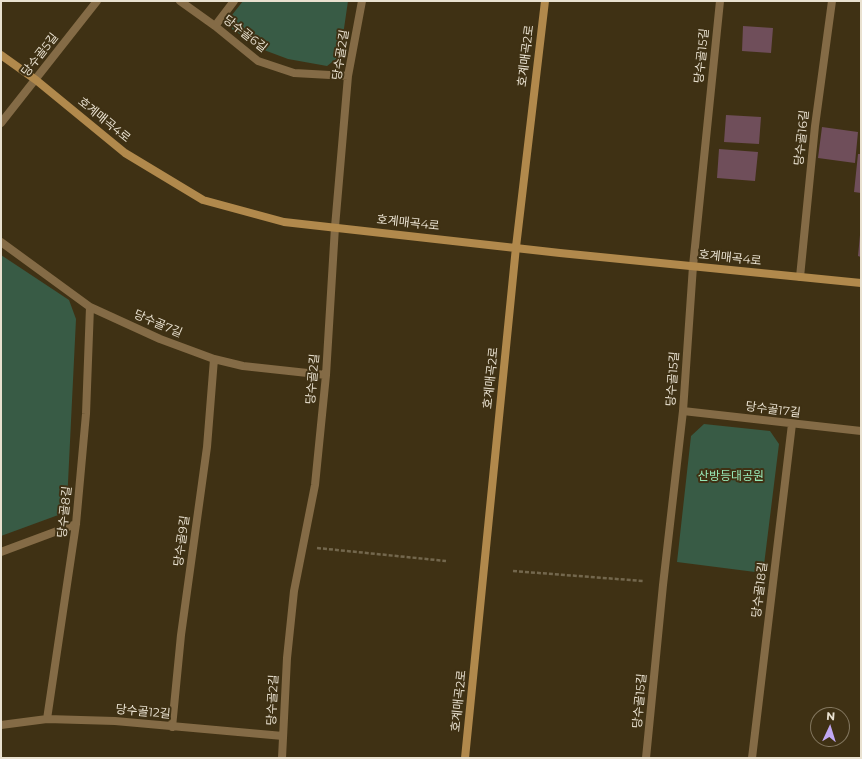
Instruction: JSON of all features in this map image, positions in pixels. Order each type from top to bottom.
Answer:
[{"type":"street","name":"당수골5길","points":[[1,123],[97,1]]},
{"type":"street","name":"당수골6길","points":[[180,1],[215,26],[258,61],[294,73],[348,76]]},
{"type":"street","points":[[215,26],[234,1]]},
{"type":"street","name":"당수골2길","points":[[282,758],[287,658],[294,591],[315,484],[326,375],[335,227],[348,76],[362,1]]},
{"type":"street","name":"호계매곡2로","points":[[465,758],[516,247],[545,1]]},
{"type":"street","name":"당수골15길","points":[[646,758],[663,585],[683,411],[693,266],[720,1]]},
{"type":"street","name":"당수골16길","points":[[800,277],[815,126],[832,1]]},
{"type":"street","name":"호계매곡4로","points":[[1,56],[36,80],[125,152],[203,200],[284,222],[861,283]]},
{"type":"street","name":"당수골7길","points":[[1,242],[90,307],[160,340],[214,359],[243,366],[326,375]]},
{"type":"street","name":"당수골8길","points":[[47,718],[76,524],[86,414],[90,307]]},
{"type":"street","name":"당수골9길","points":[[172,727],[181,635],[207,447],[214,359]]},
{"type":"street","name":"당수골17길","points":[[683,411],[861,431]]},
{"type":"street","name":"당수골18길","points":[[752,758],[792,424]]},
{"type":"street","points":[[1,552],[76,524]]},
{"type":"street","name":"당수골12길","points":[[1,725],[47,718],[283,736]]},
{"type":"path","points":[[317,548],[446,561]]},
{"type":"path","points":[[513,571],[643,581]]},
{"type":"green space","points":[[243,1],[348,1],[340,56],[327,66],[288,59],[264,50],[232,29],[232,15]]},
{"type":"green space","points":[[1,255],[69,300],[76,319],[67,503],[61,514],[1,536]]},
{"type":"green space","name":"산방등대공원","points":[[704,424],[770,431],[779,444],[763,573],[677,562],[691,436]]},
{"type":"building","points":[[743,26],[773,28],[771,53],[742,51]]},
{"type":"building","points":[[726,115],[761,117],[759,144],[724,142]]},
{"type":"building","points":[[822,127],[858,132],[855,163],[818,158]]},
{"type":"building","points":[[719,149],[758,152],[755,181],[717,178]]},
{"type":"building","points":[[858,154],[861,154],[861,193],[854,192]]},
{"type":"building","points":[[861,235],[861,257],[858,256]]}]
